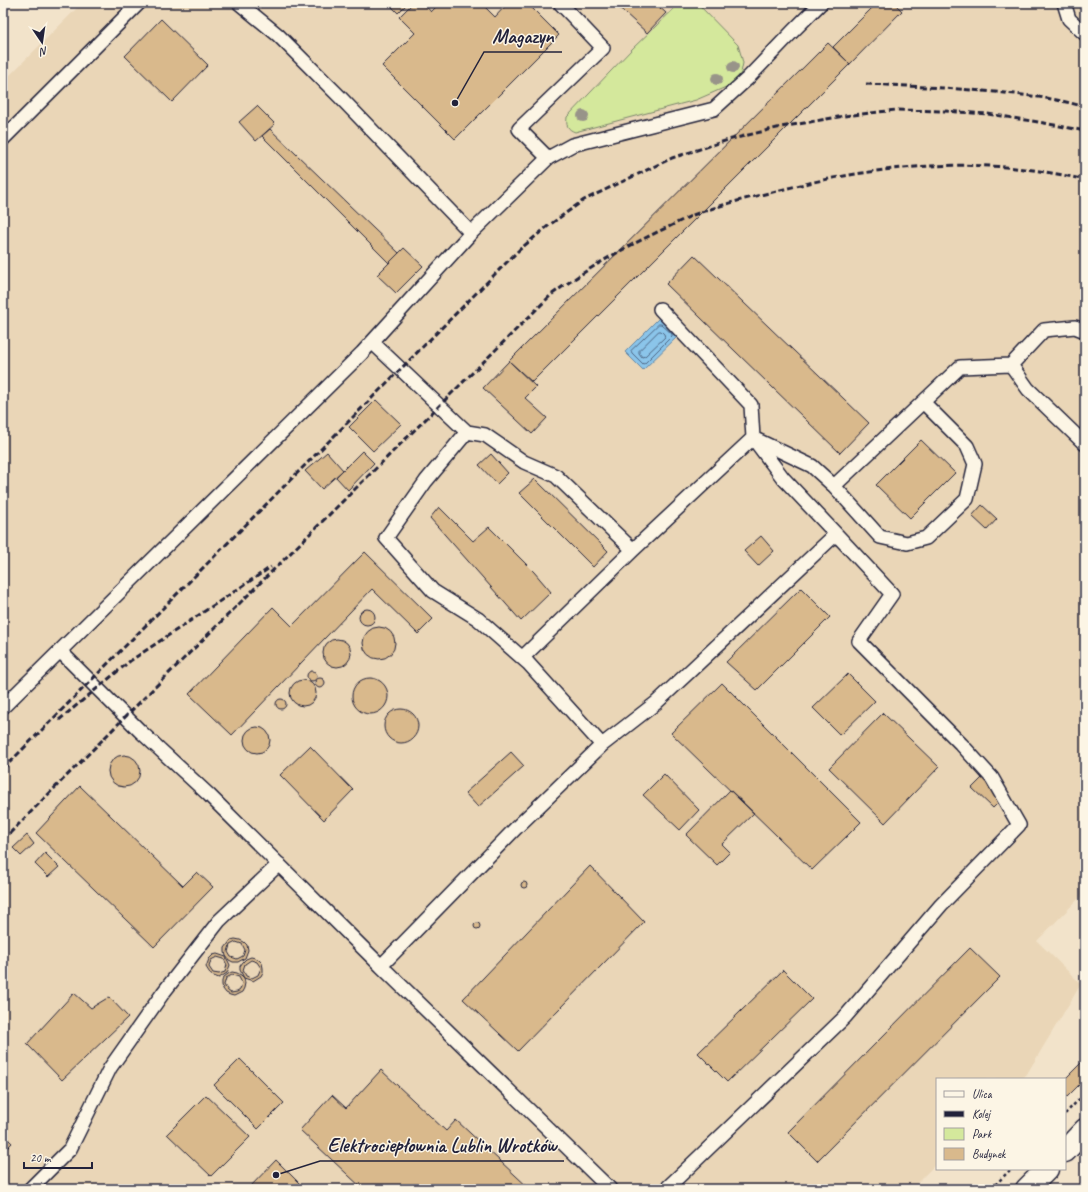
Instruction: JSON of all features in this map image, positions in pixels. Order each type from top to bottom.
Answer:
[{"type":"street","points":[[1066,1150],[1085,1130]]},
{"type":"street","points":[[1027,1189],[1046,1170]]},
{"type":"lane","points":[[3,138],[139,3]]},
{"type":"lane","points":[[239,3],[278,35],[471,232]]},
{"type":"lane","points":[[548,158],[519,129],[602,48],[560,3]]},
{"type":"lane","points":[[3,707],[372,342],[471,232],[548,158],[572,145],[714,109],[747,79],[821,3]]},
{"type":"lane","points":[[1064,3],[1069,19],[1085,34]]},
{"type":"lane","points":[[660,309],[751,404],[753,438],[783,478],[892,594],[859,641],[961,744],[992,778],[1019,825],[941,905],[845,1017],[666,1189]]},
{"type":"lane","points":[[834,486],[924,402],[960,366],[1011,365],[1044,330],[1075,327],[1085,331]]},
{"type":"lane","points":[[372,342],[467,432],[486,435],[524,462],[556,476],[632,550]]},
{"type":"lane","points":[[1011,365],[1028,388],[1085,444]]},
{"type":"lane","points":[[753,438],[812,466],[834,486],[880,536],[907,543],[926,538],[967,499],[975,464],[967,446],[924,402]]},
{"type":"lane","points":[[467,432],[426,481],[386,538],[434,591],[478,618],[522,658],[602,745]]},
{"type":"lane","points":[[522,658],[632,550],[753,438]]},
{"type":"lane","points":[[381,966],[516,828],[602,745],[656,704],[836,534]]},
{"type":"lane","points":[[60,651],[140,731],[209,795],[381,966],[610,1189]]},
{"type":"lane","points":[[30,1189],[70,1149],[110,1068],[163,993],[219,921],[279,864]]},
{"type":"path","points":[[1066,1113],[1085,1093]]},
{"type":"path","points":[[991,1189],[1010,1170]]},
{"type":"shaded area","points":[[82,3],[1085,3],[1085,892],[1037,941],[1081,984],[1028,1072],[1022,1078],[936,1078],[936,1164],[911,1189],[3,1189],[3,82]]},
{"type":"green space","points":[[680,3],[698,4],[738,45],[743,63],[741,73],[735,81],[726,87],[696,100],[575,132],[570,130],[567,124],[567,117],[632,49]]},
{"type":"water","points":[[660,317],[679,335],[643,370],[625,352]]},
{"type":"building","points":[[388,3],[408,3],[398,13]]},
{"type":"building","points":[[413,3],[423,3],[431,12],[440,3],[481,3],[495,17],[508,3],[527,3],[559,35],[455,139],[382,66],[415,33],[399,17]]},
{"type":"building","points":[[614,3],[655,3],[666,13],[647,33]]},
{"type":"building","points":[[877,3],[894,3],[902,11],[850,64],[833,47]]},
{"type":"building","points":[[161,19],[208,65],[172,102],[125,56]]},
{"type":"building","points":[[828,43],[850,64],[532,382],[509,361]]},
{"type":"building","points":[[257,106],[275,124],[256,141],[239,122]]},
{"type":"building","points":[[270,129],[399,253],[389,263],[262,136]]},
{"type":"building","points":[[404,248],[423,266],[396,293],[377,275]]},
{"type":"building","points":[[694,255],[869,423],[840,453],[666,284]]},
{"type":"building","points":[[509,361],[536,387],[525,398],[547,418],[532,434],[483,388]]},
{"type":"building","points":[[376,400],[401,424],[373,451],[349,427]]},
{"type":"building","points":[[921,440],[955,473],[910,518],[876,485]]},
{"type":"building","points":[[362,451],[374,463],[348,490],[336,477]]},
{"type":"building","points":[[327,452],[343,470],[322,489],[305,471]]},
{"type":"building","points":[[491,454],[508,473],[497,484],[479,465]]},
{"type":"building","points":[[535,479],[608,551],[593,567],[519,493]]},
{"type":"building","points":[[982,505],[997,519],[987,530],[972,516]]},
{"type":"building","points":[[439,507],[473,541],[489,527],[534,572],[551,592],[521,621],[430,518]]},
{"type":"building","points":[[761,536],[774,551],[758,566],[744,551]]},
{"type":"building","points":[[365,552],[433,619],[418,634],[372,589],[232,735],[189,694],[273,607],[292,626]]},
{"type":"building","points":[[801,588],[830,617],[757,690],[726,662]]},
{"type":"building","points":[[364,609],[370,609],[375,614],[373,623],[370,625],[364,625],[359,620],[359,614]]},
{"type":"building","points":[[379,627],[390,632],[395,643],[390,654],[379,659],[368,654],[363,643],[368,632]]},
{"type":"building","points":[[337,639],[347,643],[351,653],[347,663],[337,667],[327,663],[323,653],[327,643]]},
{"type":"building","points":[[310,671],[314,671],[316,672],[316,680],[310,681],[307,678],[307,674]]},
{"type":"building","points":[[848,674],[875,701],[840,735],[813,708]]},
{"type":"building","points":[[318,678],[322,678],[324,679],[324,687],[318,688],[315,685],[315,681]]},
{"type":"building","points":[[374,678],[383,683],[387,689],[387,703],[383,709],[374,714],[366,714],[357,709],[353,703],[352,692],[357,683],[363,679]]},
{"type":"building","points":[[303,680],[312,684],[316,693],[312,702],[303,706],[294,702],[290,693],[294,684]]},
{"type":"building","points":[[722,683],[861,822],[812,870],[671,733]]},
{"type":"building","points":[[279,699],[283,699],[285,700],[285,708],[279,709],[276,706],[276,702]]},
{"type":"building","points":[[401,709],[407,710],[413,714],[417,720],[417,732],[413,738],[407,742],[401,743],[395,742],[389,738],[385,732],[384,726],[385,720],[389,714],[395,710]]},
{"type":"building","points":[[883,713],[939,767],[885,823],[829,768]]},
{"type":"building","points":[[257,727],[266,731],[270,740],[266,749],[257,753],[248,749],[244,740],[248,731]]},
{"type":"building","points":[[310,746],[353,790],[324,820],[280,775]]},
{"type":"building","points":[[511,752],[524,766],[478,807],[465,793]]},
{"type":"building","points":[[124,755],[130,756],[137,762],[140,771],[139,777],[133,784],[124,787],[118,786],[111,780],[108,771],[109,765],[115,758]]},
{"type":"building","points":[[664,774],[699,810],[680,830],[643,795]]},
{"type":"building","points":[[982,778],[1003,798],[993,808],[972,788]]},
{"type":"building","points":[[80,786],[183,886],[197,872],[213,887],[154,947],[36,833]]},
{"type":"building","points":[[730,790],[754,813],[722,844],[730,852],[717,865],[686,835]]},
{"type":"building","points":[[27,835],[34,844],[21,856],[13,848]]},
{"type":"building","points":[[45,853],[59,867],[48,877],[35,864]]},
{"type":"building","points":[[590,866],[644,922],[518,1051],[463,999]]},
{"type":"building","points":[[524,882],[527,885],[524,888],[521,885]]},
{"type":"building","points":[[477,923],[480,926],[477,929],[474,926]]},
{"type":"building","points":[[231,940],[240,940],[247,945],[248,950],[245,958],[238,962],[229,960],[226,956],[225,948]],"holes":[[[236,942],[242,944],[245,950],[243,956],[237,959],[231,957],[228,952],[230,945]]]},
{"type":"building","points":[[970,948],[1000,977],[817,1161],[788,1132]]},
{"type":"building","points":[[217,954],[226,957],[230,965],[227,973],[219,978],[211,975],[206,967],[209,959],[213,955]],"holes":[[[217,957],[224,959],[227,965],[225,972],[219,974],[213,973],[209,967],[211,960]]]},
{"type":"building","points":[[251,957],[255,958],[262,963],[263,972],[261,976],[253,981],[244,978],[240,970],[240,966],[246,959]],"holes":[[[251,960],[257,962],[261,968],[258,975],[252,978],[246,976],[243,970],[245,964]]]},
{"type":"building","points":[[783,970],[812,999],[727,1082],[698,1053]]},
{"type":"building","points":[[232,972],[237,973],[244,978],[245,983],[242,992],[234,996],[226,993],[223,989],[222,981]],"holes":[[[232,975],[239,977],[242,983],[240,990],[231,993],[224,985],[226,978]]]},
{"type":"building","points":[[74,993],[91,1008],[109,997],[128,1017],[62,1080],[27,1044]]},
{"type":"building","points":[[240,1059],[284,1103],[258,1129],[214,1085]]},
{"type":"building","points":[[1085,1059],[1085,1079],[1067,1097],[1066,1078]]},
{"type":"building","points":[[381,1070],[446,1131],[456,1120],[530,1189],[363,1189],[300,1130],[332,1095],[346,1108]]},
{"type":"building","points":[[206,1095],[250,1137],[211,1176],[167,1134]]},
{"type":"building","points":[[3,1134],[12,1143],[3,1152]]},
{"type":"building","points":[[276,1160],[305,1189],[248,1189]]},
{"type":"railway","points":[[866,84],[947,88],[1006,93],[1052,99],[1085,107]]},
{"type":"railway","points":[[3,769],[519,250],[548,226],[584,200],[672,158],[728,140],[781,127],[844,116],[896,110],[944,111],[988,114],[1085,131]]},
{"type":"railway","points":[[3,840],[144,698],[551,295],[607,258],[693,215],[808,183],[847,176],[926,166],[966,165],[1006,167],[1046,172],[1085,180]]},
{"type":"railway","points":[[59,720],[130,661],[271,567]]},
{"type":"place","name":"Magazyn","points":[[455,103]]},
{"type":"place","name":"Elektrociepłownia Lublin Wrotków","points":[[276,1175]]}]
